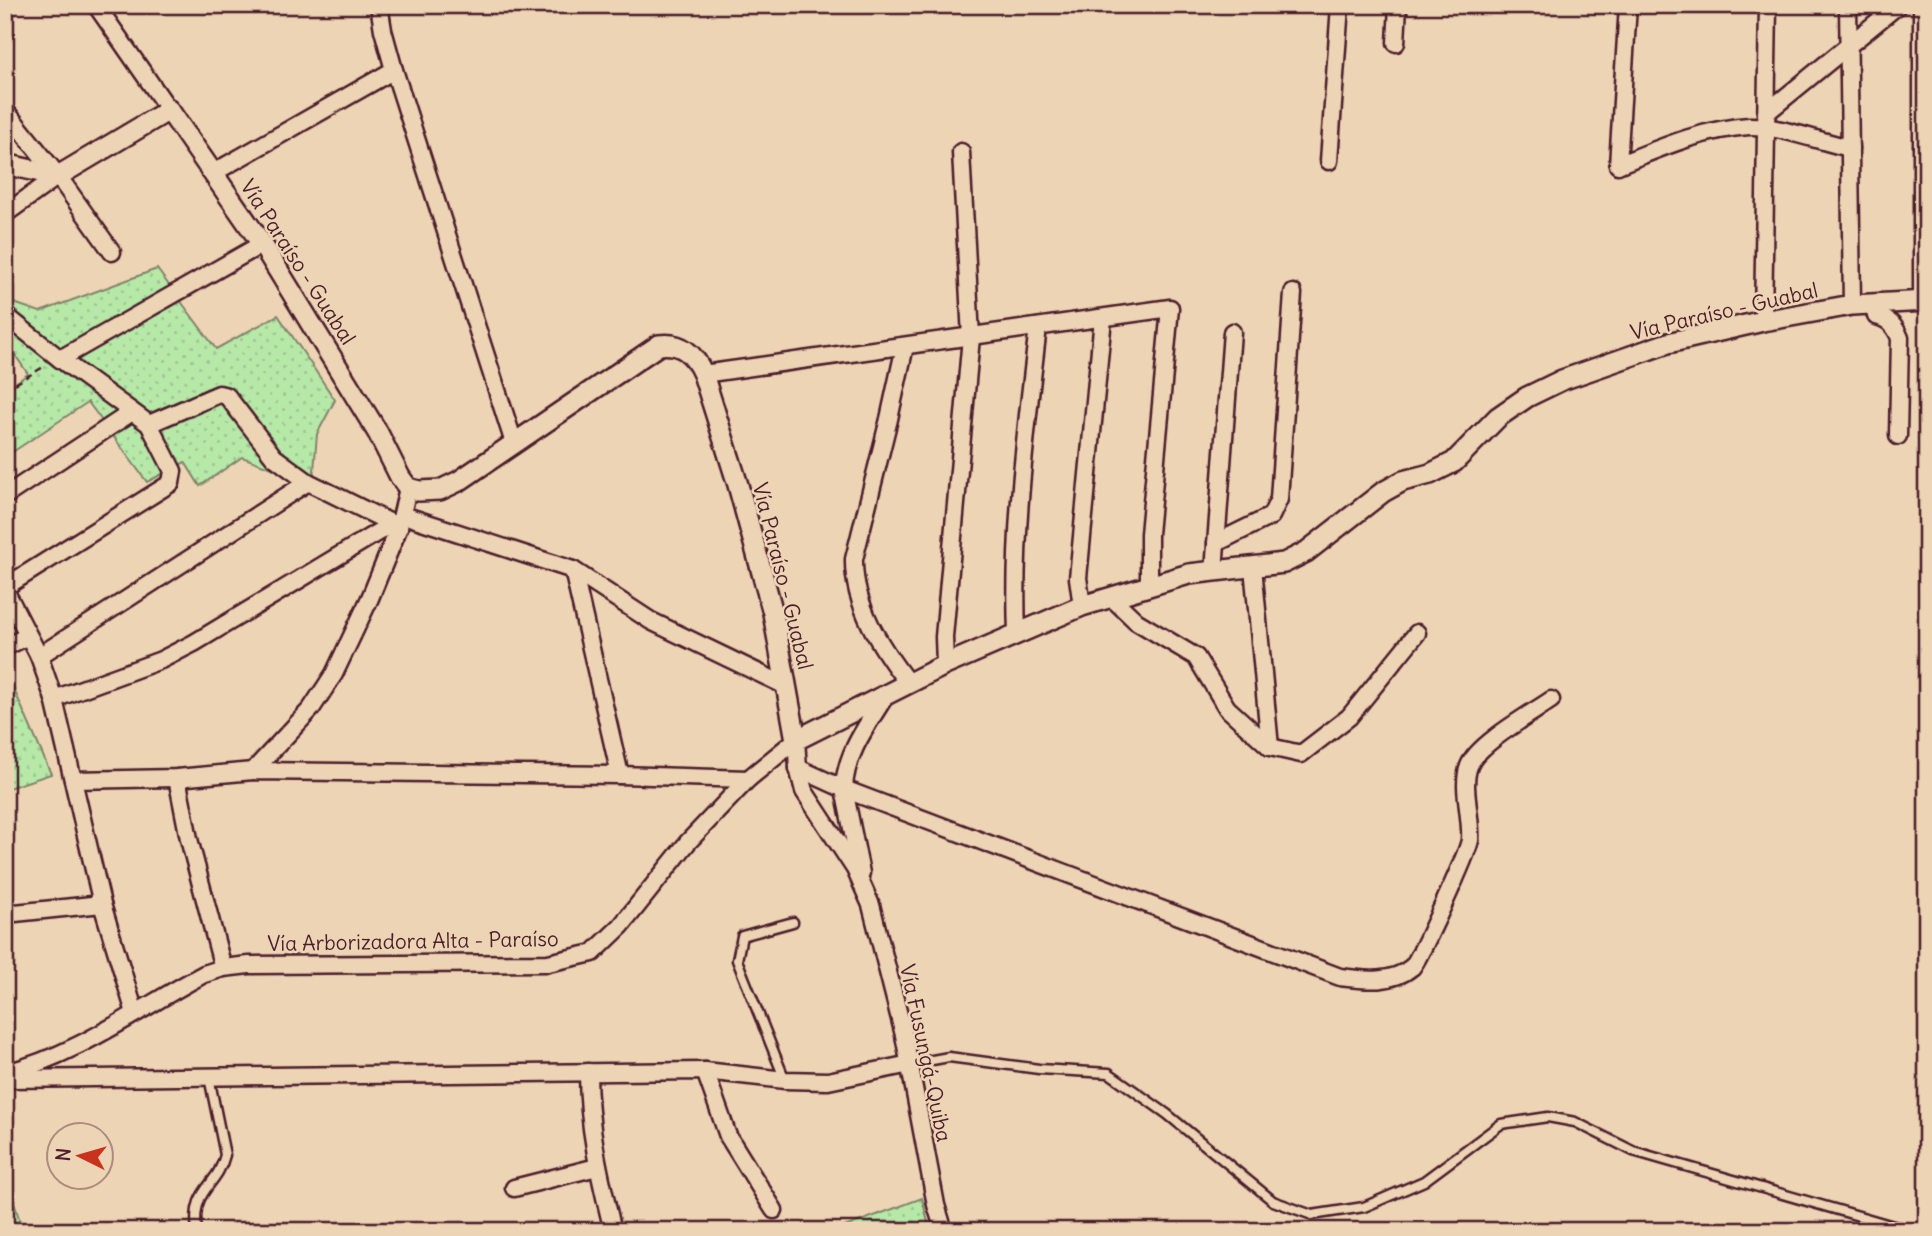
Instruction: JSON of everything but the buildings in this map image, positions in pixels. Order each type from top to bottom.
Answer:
[{"type":"street","points":[[5,214],[58,176],[169,110],[96,5]]},
{"type":"street","points":[[379,5],[394,70],[514,443]]},
{"type":"street","points":[[1329,161],[1340,5]]},
{"type":"street","points":[[1396,43],[1398,5]]},
{"type":"street","points":[[1628,5],[1618,165],[1682,138],[1766,121],[1849,45],[1898,5]]},
{"type":"street","points":[[1763,321],[1768,5]]},
{"type":"street","points":[[1848,5],[1852,305]]},
{"type":"street","points":[[1922,5],[1925,301]]},
{"type":"street","points":[[213,173],[394,70]]},
{"type":"street","points":[[5,110],[58,176],[113,252]]},
{"type":"street","name":"Vía Paraíso - Guabal","points":[[169,110],[262,244],[378,433],[408,488],[419,491],[440,490],[459,481],[659,345],[671,344],[686,349],[697,360],[738,485],[773,613],[796,740],[945,665],[1082,606],[1189,574],[1284,563],[1306,552],[1383,492],[1403,481],[1430,474],[1454,462],[1498,417],[1527,397],[1562,380],[1668,343],[1763,321],[1852,305],[1925,301]]},
{"type":"street","points":[[1766,121],[1850,148]]},
{"type":"street","points":[[945,665],[944,636],[971,337],[961,152]]},
{"type":"street","points":[[5,164],[58,176]]},
{"type":"street","points":[[60,359],[262,244]]},
{"type":"street","points":[[1216,543],[1271,516],[1279,499],[1293,293]]},
{"type":"street","points":[[1873,304],[1876,316],[1885,318],[1895,327],[1900,338],[1898,436]]},
{"type":"street","points":[[703,374],[1170,308],[1149,534],[1149,586]]},
{"type":"street","points":[[5,315],[149,424],[173,471],[171,483],[5,588],[39,656],[54,699],[102,904],[135,1013]]},
{"type":"street","points":[[1082,606],[1078,578],[1103,318]]},
{"type":"street","points":[[1017,634],[1015,579],[1020,481],[1038,327]]},
{"type":"street","points":[[1214,571],[1231,332]]},
{"type":"street","points":[[905,346],[890,419],[854,559],[854,576],[868,620],[884,652],[908,683]]},
{"type":"street","points":[[149,424],[219,394],[227,396],[269,451],[308,482],[398,522],[573,570],[651,621],[786,686]]},
{"type":"street","points":[[5,496],[132,412]]},
{"type":"street","points":[[39,656],[308,482]]},
{"type":"street","points":[[253,771],[324,693],[370,598],[408,488]]},
{"type":"street","points":[[54,699],[161,660],[398,522]]},
{"type":"street","points":[[1252,567],[1270,747]]},
{"type":"street","points":[[573,570],[620,775]]},
{"type":"street","points":[[1111,597],[1136,621],[1196,657],[1227,708],[1270,747],[1301,754],[1349,716],[1417,633]]},
{"type":"street","points":[[5,647],[28,636]]},
{"type":"street","points":[[864,886],[844,789],[844,776],[849,758],[887,694]]},
{"type":"street","points":[[798,768],[844,789],[1340,977],[1372,981],[1394,977],[1413,966],[1459,871],[1469,845],[1471,823],[1466,777],[1469,765],[1478,751],[1551,700]]},
{"type":"street","points":[[796,740],[798,768],[804,791],[864,886]]},
{"type":"street","name":"Vía Arborizadora Alta - Paraíso","points":[[5,1076],[67,1050],[204,975],[223,968],[249,965],[548,962],[593,953],[621,926],[688,842],[748,779],[796,740]]},
{"type":"street","points":[[74,780],[177,778],[253,771],[748,779]]},
{"type":"street","points":[[177,778],[189,839],[223,968]]},
{"type":"street","name":"Vía Fusungá-Quiba","points":[[864,886],[872,905],[910,1064],[936,1205],[944,1231]]},
{"type":"street","points":[[5,914],[102,904]]},
{"type":"street","points":[[5,1076],[209,1077],[705,1071],[785,1080],[828,1081],[910,1064]]},
{"type":"street","points":[[705,1071],[728,1136],[774,1210]]},
{"type":"street","points":[[588,1072],[588,1096],[597,1167],[610,1230]]},
{"type":"street","points":[[514,1188],[597,1167]]},
{"type":"lane","points":[[785,1080],[737,960],[742,936],[793,922]]},
{"type":"lane","points":[[910,1064],[949,1057],[1039,1069],[1110,1073],[1167,1114],[1273,1201],[1312,1215],[1364,1207],[1424,1181],[1501,1125],[1548,1117],[1575,1122],[1633,1151],[1911,1231]]},
{"type":"lane","points":[[197,1231],[195,1209],[198,1200],[223,1163],[225,1155],[209,1077]]},
{"type":"path","points":[[5,390],[60,359]]},
{"type":"green space","points":[[157,269],[216,349],[278,315],[335,400],[317,434],[313,483],[242,457],[200,486],[185,462],[147,482],[88,402],[5,457],[5,390],[28,374],[9,346],[5,347],[5,300],[40,312]]},
{"type":"green space","points":[[5,669],[51,774],[5,789]]},
{"type":"green space","points":[[5,1174],[23,1231],[5,1231]]},
{"type":"green space","points":[[922,1198],[930,1231],[834,1231]]}]
